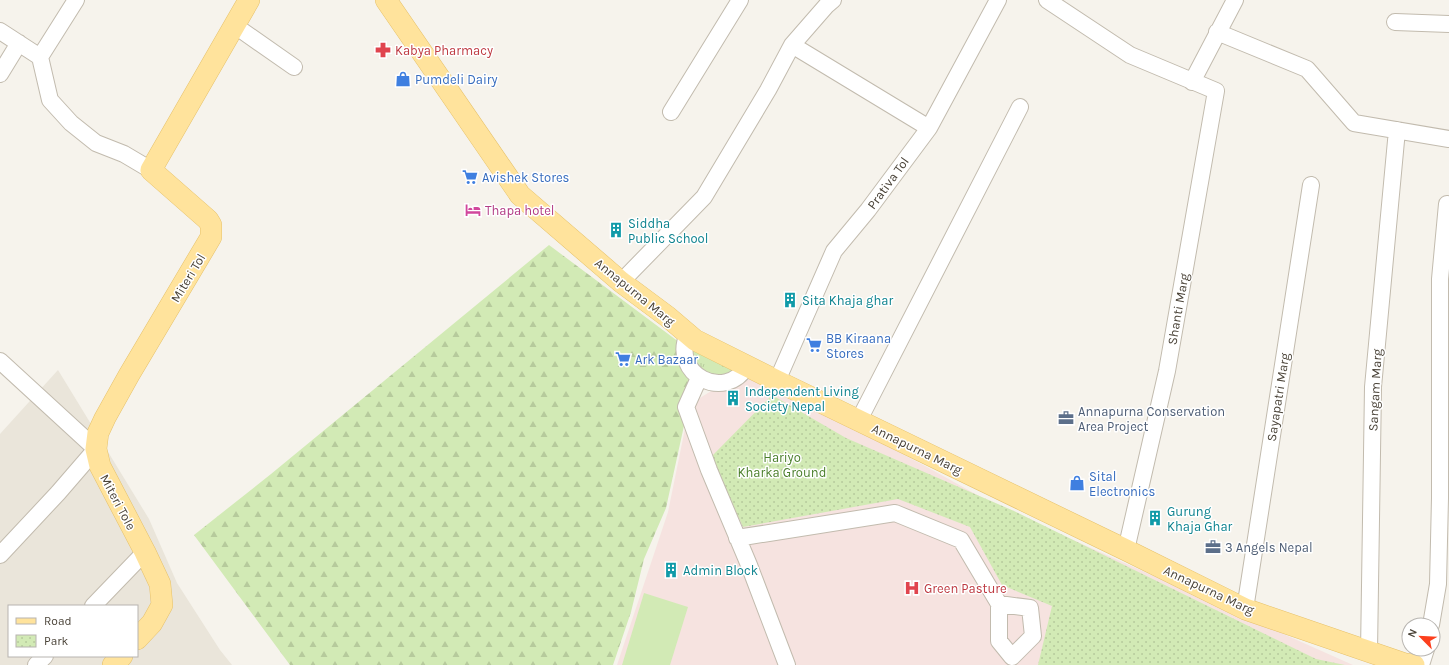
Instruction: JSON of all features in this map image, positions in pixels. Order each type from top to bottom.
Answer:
[{"type":"main road","points":[[151,170],[249,0]]},
{"type":"main road","name":"Annapurna Marg","points":[[386,0],[520,195],[621,282],[668,317],[695,340],[1245,609],[1405,664],[1414,665]]},
{"type":"main road","name":"Miteri Tol","points":[[96,449],[98,433],[105,418],[129,375],[212,237],[211,225],[208,220],[151,170]]},
{"type":"main road","name":"Miteri Tole","points":[[96,449],[100,466],[160,584],[162,605],[152,623],[138,638]]},
{"type":"main road","points":[[113,665],[121,657]]},
{"type":"street","points":[[40,57],[76,0]]},
{"type":"street","points":[[671,112],[740,0]]},
{"type":"street","name":"Prativa Tol","points":[[777,381],[834,251],[868,210],[929,128],[998,0]]},
{"type":"street","points":[[1047,0],[1130,55],[1192,82],[1234,0]]},
{"type":"street","points":[[621,282],[704,197],[768,90],[792,44],[824,2]]},
{"type":"street","points":[[1395,22],[1449,24]]},
{"type":"street","points":[[234,24],[294,67]]},
{"type":"street","points":[[0,31],[40,57],[50,100],[71,123],[96,143],[124,154],[151,170]]},
{"type":"street","points":[[1218,32],[1307,69],[1354,123],[1449,139]]},
{"type":"street","points":[[0,74],[19,43]]},
{"type":"street","points":[[792,44],[929,128]]},
{"type":"street","name":"Shanti Marg","points":[[1126,550],[1167,371],[1216,91],[1192,82]]},
{"type":"street","points":[[859,420],[1020,107]]},
{"type":"street","name":"Sangam Marg","points":[[1369,652],[1373,387],[1397,130]]},
{"type":"street","name":"Sayapatri Marg","points":[[1245,609],[1311,185]]},
{"type":"street","points":[[1432,617],[1438,584],[1440,498],[1440,279],[1447,204]]},
{"type":"street","points":[[688,334],[684,348],[685,357],[692,372],[699,378],[707,382],[723,383],[732,381],[739,376],[747,366]]},
{"type":"street","points":[[0,361],[96,449],[58,493],[0,555]]},
{"type":"street","points":[[699,378],[686,407],[709,470],[787,665]]},
{"type":"street","points":[[737,538],[895,512],[961,540],[999,604],[999,642],[1010,661],[1033,636],[1030,608],[999,604]]},
{"type":"street","points":[[94,605],[145,552]]},
{"type":"street","points":[[36,665],[44,657]]},
{"type":"shaded area","points":[[58,370],[149,519],[177,583],[220,650],[232,665],[0,665],[0,434]]},
{"type":"shaded area","name":"Green Pasture","points":[[744,371],[927,467],[997,506],[1353,665],[617,665],[668,512],[690,404]]},
{"type":"green space","points":[[549,245],[699,357],[666,508],[644,559],[631,612],[613,665],[290,665],[194,535],[271,474]]},
{"type":"green space","points":[[691,349],[735,370],[722,376],[709,375],[698,367]]},
{"type":"green space","name":"Hariyo Kharka Ground","points":[[772,395],[846,438],[1014,511],[1316,659],[1345,665],[1038,665],[1052,606],[1002,585],[970,527],[898,499],[743,527],[711,457]]},
{"type":"green space","points":[[644,593],[688,607],[670,665],[622,665]]},
{"type":"place","name":"Kabya Pharmacy","points":[[383,50]]},
{"type":"place","name":"Pumdeli Dairy","points":[[403,79]]},
{"type":"place","name":"Avishek Stores","points":[[470,177]]},
{"type":"place","name":"Thapa hotel","points":[[473,210]]},
{"type":"place","name":"Siddha Public School","points":[[616,230]]},
{"type":"place","name":"Sita Khaja ghar","points":[[790,300]]},
{"type":"place","name":"BB Kiraana Stores","points":[[814,345]]},
{"type":"place","name":"Ark Bazaar","points":[[623,359]]},
{"type":"place","name":"Independent Living Society Nepal","points":[[733,398]]},
{"type":"place","name":"Annapurna Conservation Area Project","points":[[1066,418]]},
{"type":"place","name":"Sital Electronics","points":[[1077,483]]},
{"type":"place","name":"Gurung Khaja Ghar","points":[[1155,518]]},
{"type":"place","name":"3 Angels Nepal","points":[[1213,547]]},
{"type":"place","name":"Admin Block","points":[[671,570]]},
{"type":"place","name":"Green Pasture","points":[[912,588]]}]
